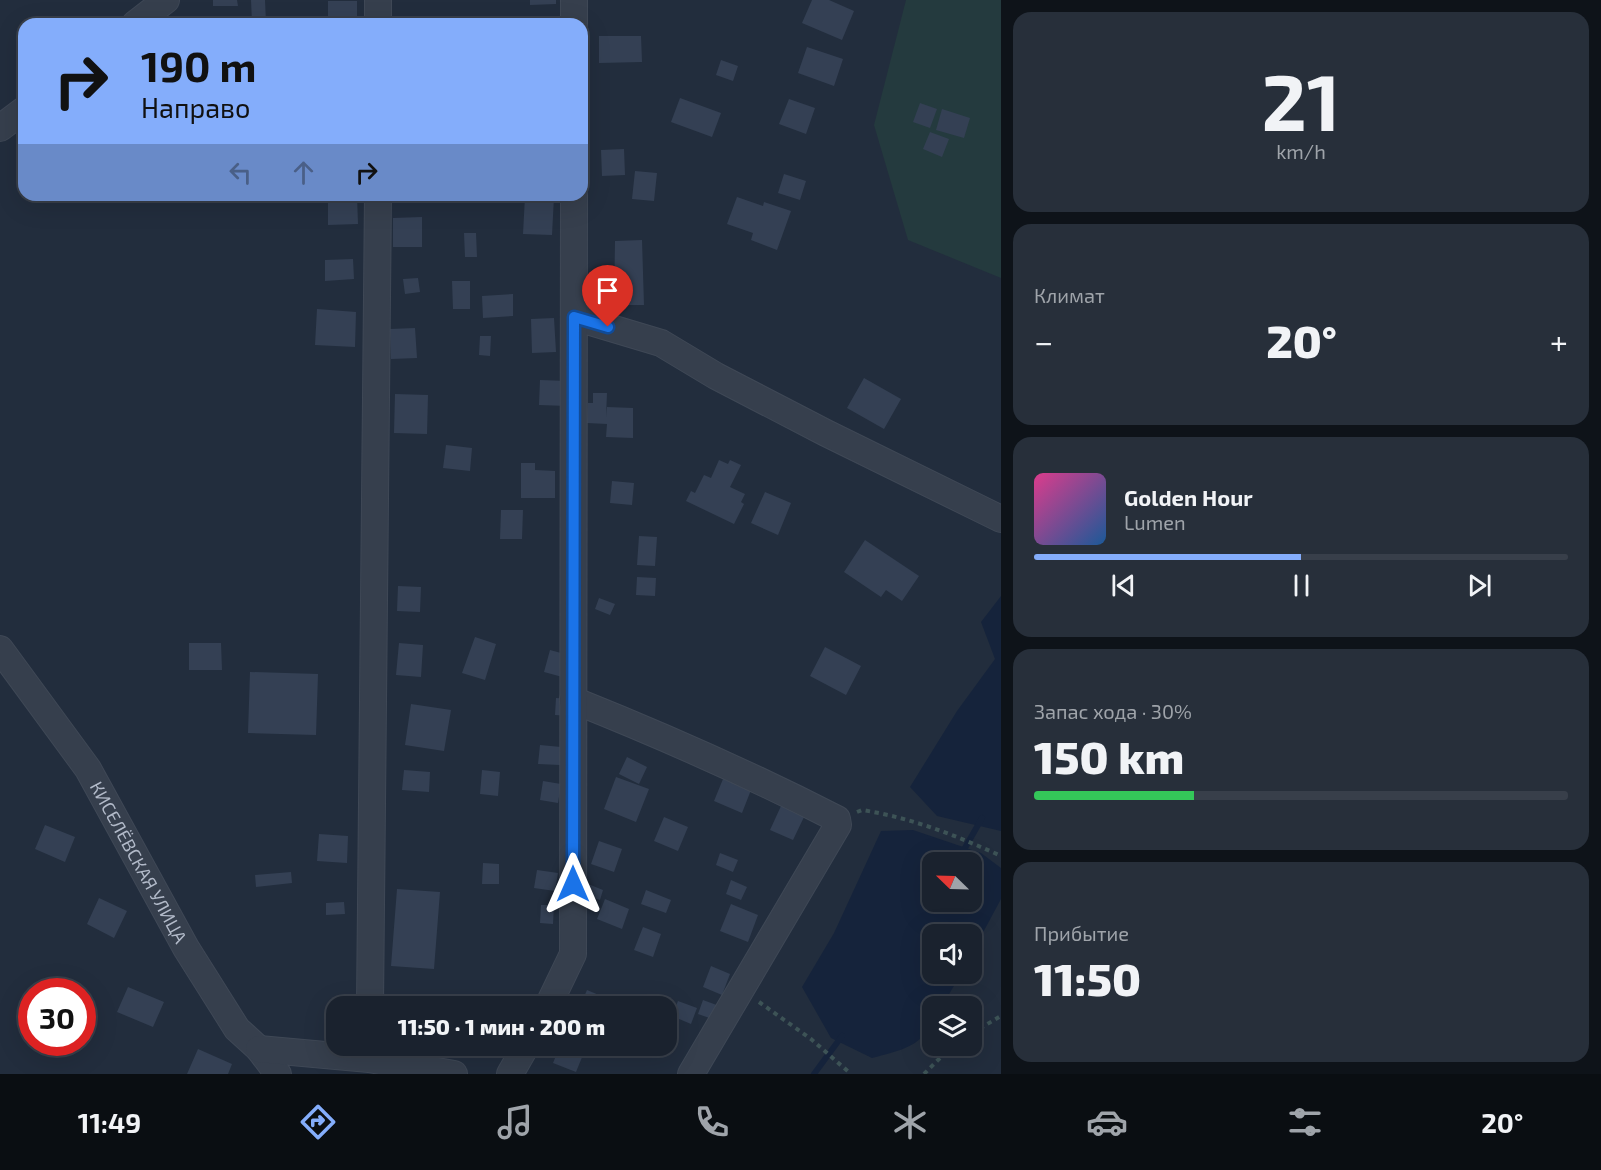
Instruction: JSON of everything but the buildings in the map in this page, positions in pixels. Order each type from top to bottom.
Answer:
[{"type":"street","points":[[143,18],[166,0]]},
{"type":"street","points":[[378,0],[378,18]]},
{"type":"street","points":[[574,0],[574,18]]},
{"type":"street","points":[[0,128],[18,114]]},
{"type":"street","points":[[370,996],[378,201]]},
{"type":"street","points":[[553,996],[573,954],[574,201]]},
{"type":"street","points":[[574,317],[661,343],[716,376],[816,428],[1001,519]]},
{"type":"street","name":"КИСЕЛЁВСКАЯ УЛИЦА","points":[[0,649],[88,769],[186,948],[237,1029],[259,1049],[278,1074]]},
{"type":"street","points":[[573,700],[681,744],[771,785],[837,819],[838,825],[691,1074]]},
{"type":"street","points":[[259,1049],[326,1051]]},
{"type":"street","points":[[384,1056],[454,1074]]},
{"type":"street","points":[[510,1074],[520,1056]]},
{"type":"path","points":[[837,819],[862,810],[902,816],[954,834],[1001,856]]},
{"type":"path","points":[[738,996],[761,1002],[811,1039],[851,1074]]},
{"type":"path","points":[[982,1027],[1001,1016]]},
{"type":"path","points":[[924,1074],[942,1056]]},
{"type":"green space","points":[[906,0],[1001,0],[1001,278],[908,240],[874,125]]},
{"type":"water","points":[[1001,596],[1001,831],[937,816],[910,787],[957,711],[995,659],[981,622]]},
{"type":"water","points":[[913,830],[978,852],[922,852],[922,912],[982,912],[982,854],[1001,868],[1001,899],[982,934],[982,924],[922,924],[922,984],[955,984],[948,996],[922,996],[922,1037],[914,1044],[894,1052],[872,1058],[831,1038],[802,987],[834,933],[881,831]]},
{"type":"waterway","points":[[963,852],[982,818]]},
{"type":"waterway","points":[[814,1074],[842,1036]]},
{"type":"route","points":[[573,884],[574,317],[608,327]]}]
